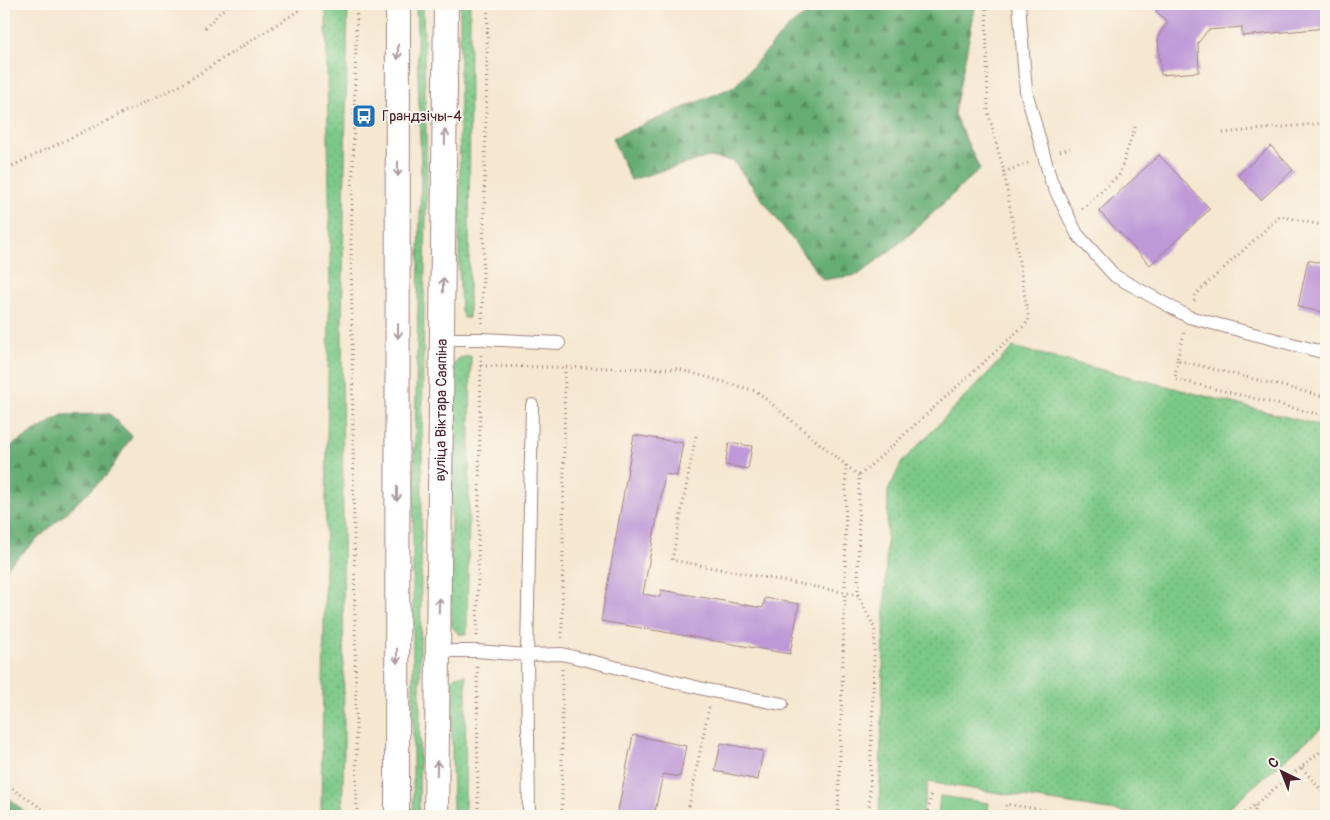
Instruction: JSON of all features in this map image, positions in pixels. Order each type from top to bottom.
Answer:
[{"type":"street","points":[[397,816],[398,4]]},
{"type":"street","name":"вуліца Віктара Саяпіна","points":[[436,816],[446,4]]},
{"type":"lane","points":[[1018,4],[1026,91],[1051,181],[1077,234],[1115,276],[1189,317],[1326,353]]},
{"type":"lane","points":[[442,339],[559,343]]},
{"type":"lane","points":[[529,816],[527,655],[532,405]]},
{"type":"lane","points":[[438,651],[527,655],[562,654],[712,691],[782,704]]},
{"type":"path","points":[[204,28],[228,4]]},
{"type":"path","points":[[4,171],[181,86],[309,4]]},
{"type":"path","points":[[357,4],[351,240],[357,816]]},
{"type":"path","points":[[869,816],[875,629],[858,595],[860,476],[1030,321],[1004,172],[988,112],[986,4]]},
{"type":"path","points":[[1223,133],[1326,123]]},
{"type":"path","points":[[1078,213],[1119,175],[1136,124]]},
{"type":"path","points":[[1004,172],[1070,148]]},
{"type":"path","points":[[1326,226],[1280,216],[1196,294],[1177,360],[1174,379],[1326,416]]},
{"type":"path","points":[[1177,360],[1326,397]]},
{"type":"path","points":[[481,366],[678,369],[756,391],[860,476]]},
{"type":"path","points":[[562,816],[565,367]]},
{"type":"path","points":[[696,436],[672,560],[858,595]]},
{"type":"path","points":[[838,816],[845,593],[846,465]]},
{"type":"path","points":[[477,652],[478,816]]},
{"type":"path","points":[[687,816],[712,691]]},
{"type":"path","points":[[1241,816],[1326,747]]},
{"type":"path","points":[[1302,768],[1326,795]]},
{"type":"path","points":[[4,783],[53,816]]},
{"type":"path","points":[[928,816],[931,794]]},
{"type":"path","points":[[1004,816],[1006,804],[1059,814],[1082,816]]},
{"type":"path","points":[[1254,816],[1256,804]]},
{"type":"green space","points":[[329,4],[348,4],[342,324],[344,745],[342,816],[321,816],[330,256],[326,9]]},
{"type":"green space","points":[[416,4],[423,4],[427,173],[423,363],[419,816],[413,816],[413,531],[421,172]]},
{"type":"green space","points":[[460,4],[470,4],[469,318],[464,318],[461,311],[459,268]]},
{"type":"green space","points":[[821,4],[976,4],[954,114],[980,169],[905,239],[858,275],[823,280],[733,161],[708,157],[631,180],[612,138],[735,86],[787,28]]},
{"type":"green space","points":[[1013,347],[1326,427],[1326,724],[1219,816],[1148,816],[928,782],[922,816],[879,816],[888,491],[902,462]]},
{"type":"green space","points":[[471,356],[467,634],[459,634],[452,627],[450,593],[453,364],[459,358]]},
{"type":"green space","points":[[110,414],[132,436],[107,475],[4,570],[4,450],[62,415]]},
{"type":"green space","points":[[466,675],[465,816],[453,816],[451,683],[455,676]]},
{"type":"green space","points":[[4,794],[7,796],[29,816],[4,816]]},
{"type":"green space","points":[[940,796],[989,803],[987,816],[938,816]]},
{"type":"building","points":[[1163,4],[1326,4],[1326,28],[1242,36],[1242,27],[1208,30],[1198,43],[1199,72],[1161,75],[1158,39],[1168,22],[1156,11]]},
{"type":"building","points":[[1271,146],[1293,170],[1261,200],[1238,175]]},
{"type":"building","points":[[1159,155],[1210,209],[1150,265],[1099,211]]},
{"type":"building","points":[[1308,260],[1326,264],[1326,313],[1298,307]]},
{"type":"building","points":[[634,435],[683,443],[677,476],[665,474],[643,594],[660,597],[661,590],[763,608],[765,598],[799,604],[790,654],[601,621]]},
{"type":"building","points":[[729,443],[752,446],[748,469],[725,465]]},
{"type":"building","points":[[633,735],[686,746],[680,777],[663,774],[654,816],[617,816]]},
{"type":"building","points":[[721,743],[763,751],[758,780],[715,771]]},
{"type":"place","name":"Грандзічы-4","points":[[364,116]]}]
